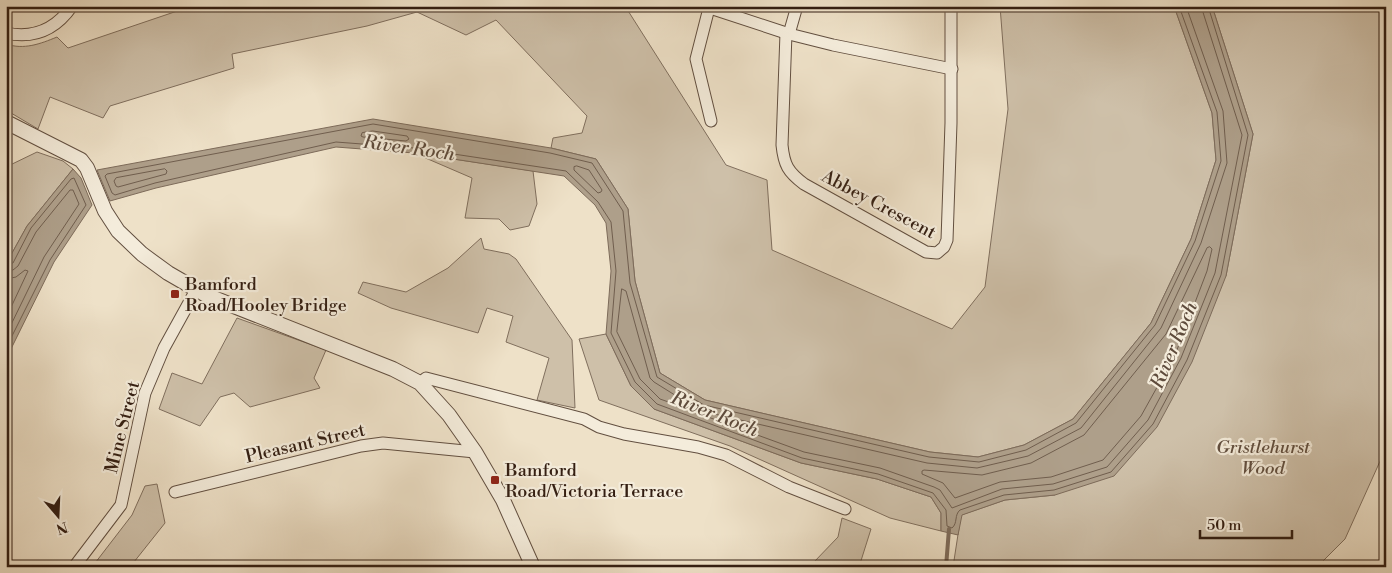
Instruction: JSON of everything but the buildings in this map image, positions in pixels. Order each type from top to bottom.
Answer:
[{"type":"street","points":[[6,33],[27,36],[41,31],[63,18],[72,6]]},
{"type":"street","name":"Abbey Crescent","points":[[797,6],[788,33],[782,145],[788,169],[792,175],[804,184],[926,252],[934,253],[941,252],[946,240],[952,69],[951,6]]},
{"type":"street","points":[[711,121],[696,59],[707,7],[788,33],[833,45],[952,69]]},
{"type":"street","points":[[6,122],[81,160],[87,168],[106,211],[118,231],[142,254],[168,273],[206,295],[392,369],[420,383],[449,415],[475,452],[503,500],[533,567]]},
{"type":"street","name":"Mine Street","points":[[74,567],[122,504],[145,393],[164,348],[196,290]]},
{"type":"street","points":[[420,383],[426,378],[584,418],[599,427],[624,434],[698,447],[726,455],[789,487],[845,509]]},
{"type":"street","name":"Pleasant Street","points":[[176,492],[361,446],[383,443],[475,452]]},
{"type":"green space","points":[[192,6],[625,6],[726,165],[767,180],[772,250],[952,329],[985,287],[1008,109],[1000,6],[1174,6],[1212,113],[1216,160],[1191,239],[1151,323],[1073,419],[1024,445],[978,457],[930,452],[705,400],[660,373],[635,281],[628,209],[596,159],[551,148],[553,138],[582,133],[587,116],[496,20],[466,35],[417,12],[367,26],[232,54],[234,68],[110,106],[103,118],[50,97],[38,129],[6,110],[6,44],[26,46],[57,37],[68,48]]},
{"type":"green space","name":"Gristlehurst Wood","points":[[1212,6],[1386,6],[1386,448],[1345,539],[1317,567],[953,567],[961,515],[1005,500],[1055,495],[1226,276],[1253,134]]},
{"type":"green space","points":[[37,152],[63,161],[73,169],[27,226],[6,264],[6,167]]},
{"type":"green space","points":[[414,153],[533,171],[537,204],[529,226],[510,230],[499,219],[465,218],[472,178]]},
{"type":"green space","points":[[481,238],[484,249],[509,254],[516,259],[572,340],[575,408],[537,400],[549,358],[506,342],[513,316],[487,308],[478,333],[391,308],[358,293],[363,282],[406,292],[448,268]]},
{"type":"green space","points":[[237,318],[326,350],[314,378],[320,388],[250,407],[234,393],[220,397],[200,426],[159,409],[172,373],[202,384]]},
{"type":"green space","points":[[606,334],[631,386],[654,409],[801,463],[877,479],[931,497],[941,513],[941,531],[890,518],[730,446],[599,400],[579,339]]},
{"type":"green space","points":[[157,484],[165,523],[130,567],[92,567],[132,515],[145,486]]},
{"type":"green space","points":[[842,518],[871,529],[859,567],[812,567],[814,562],[838,537]]},
{"type":"water","name":"River Roch","points":[[1174,6],[1212,6],[1253,134],[1226,276],[1192,362],[1157,427],[1114,476],[1055,495],[1005,500],[962,515],[958,535],[941,531],[941,513],[931,497],[877,479],[801,463],[654,409],[631,386],[606,334],[611,271],[606,223],[595,205],[564,176],[414,153],[336,147],[156,188],[110,201],[97,170],[373,119],[551,148],[596,159],[628,209],[635,281],[660,373],[705,400],[930,452],[978,457],[1024,445],[1073,419],[1151,323],[1191,239],[1216,160],[1212,113]]},
{"type":"water","points":[[73,169],[81,178],[92,205],[54,262],[6,359],[6,264],[27,226]]},
{"type":"waterway","points":[[946,567],[949,529]]},
{"type":"place","name":"Bamford Road/Hooley Bridge","points":[[175,294]]},
{"type":"place","name":"Bamford Road/Victoria Terrace","points":[[495,480]]}]
